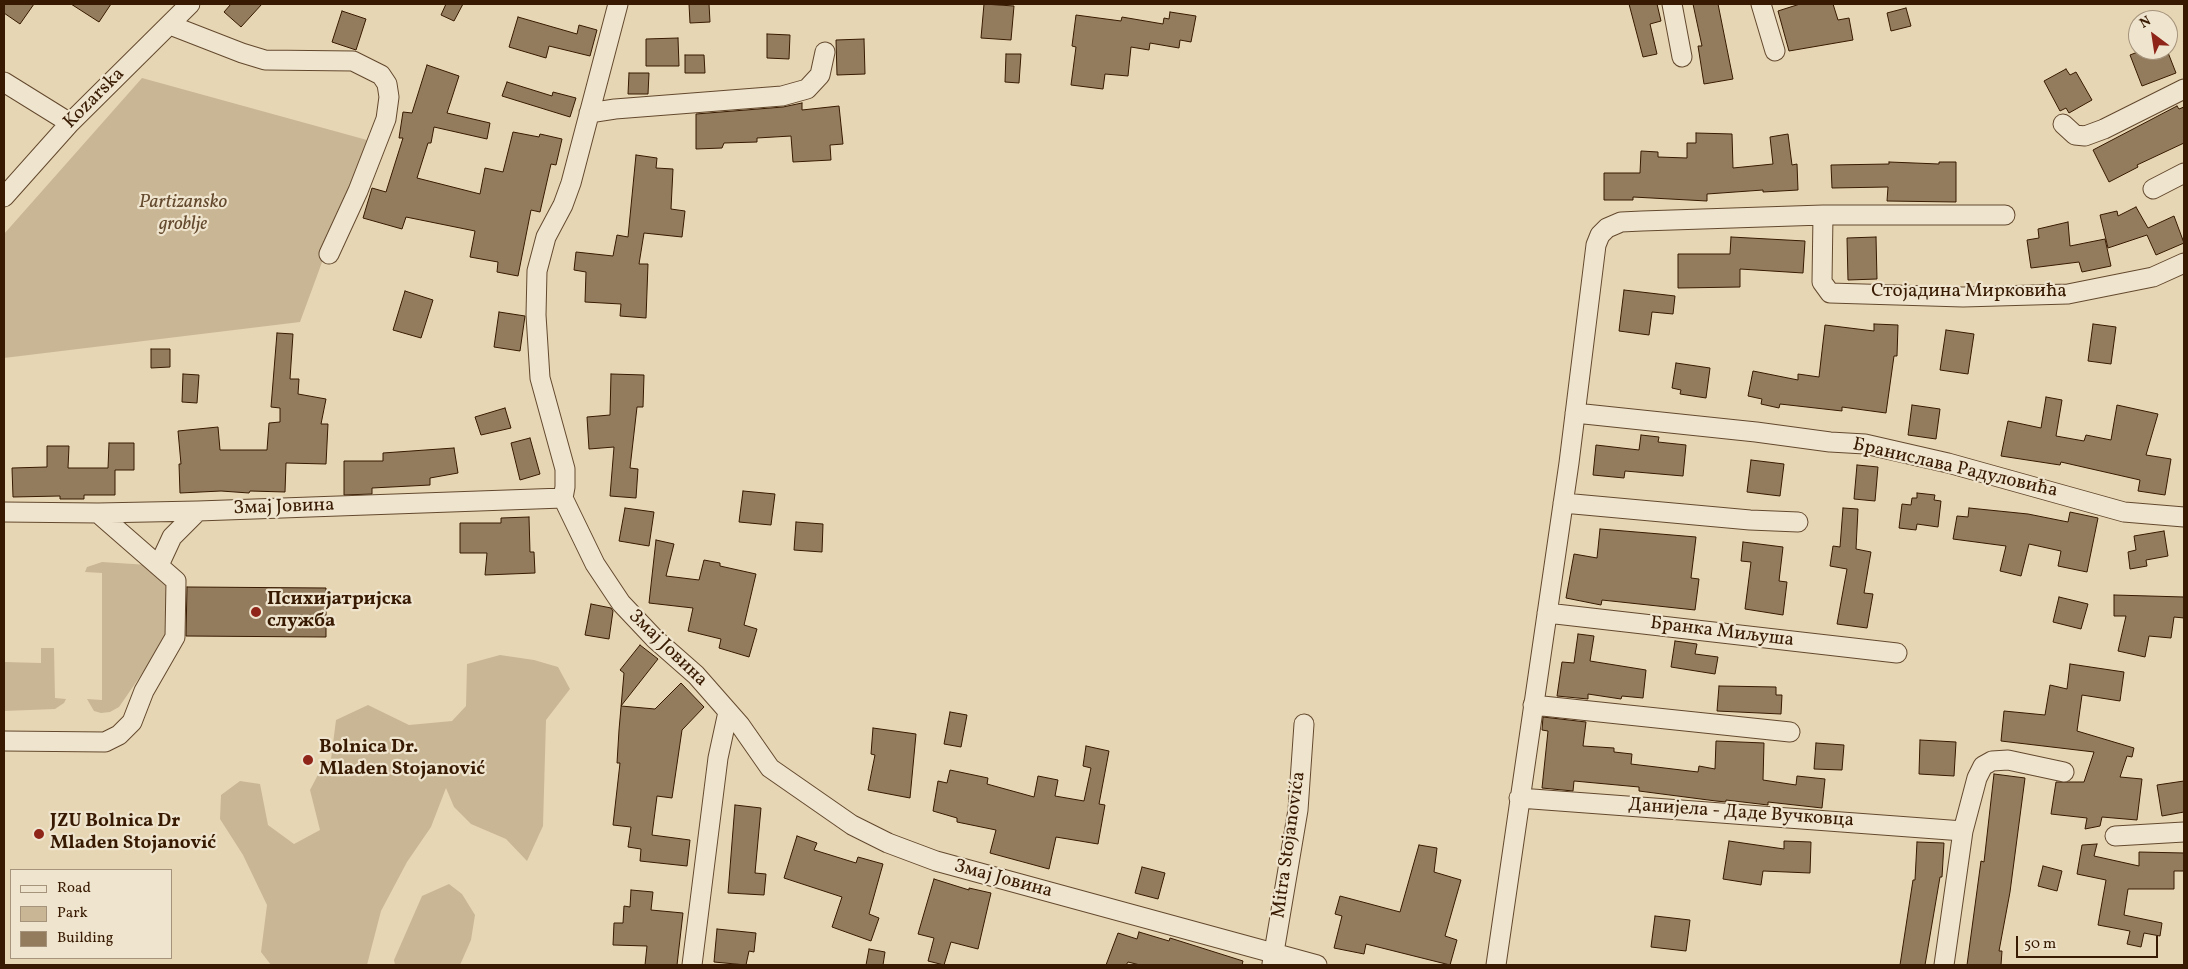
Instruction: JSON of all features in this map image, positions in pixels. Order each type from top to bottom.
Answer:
[{"type":"street","name":"Kozarska","points":[[4,197],[70,123],[190,4]]},
{"type":"street","points":[[562,498],[565,487],[565,469],[540,378],[536,316],[538,271],[546,237],[571,183],[618,4]]},
{"type":"street","points":[[1672,4],[1682,57]]},
{"type":"street","points":[[1761,4],[1775,51]]},
{"type":"street","points":[[170,25],[265,60],[353,61],[381,75],[387,84],[386,119],[358,191],[329,254]]},
{"type":"street","points":[[588,113],[615,109],[782,96],[807,89],[820,74],[825,52]]},
{"type":"street","points":[[4,82],[70,123]]},
{"type":"street","points":[[2063,124],[2075,135],[2085,136],[2104,129],[2184,89]]},
{"type":"street","points":[[2154,188],[2184,173]]},
{"type":"street","points":[[1496,965],[1563,503],[1596,245],[1600,235],[1607,228],[1621,222],[1823,215],[2005,215]]},
{"type":"street","name":"Стојадина Мирковића","points":[[1823,215],[1822,282],[1830,293],[1963,297],[2068,294],[2153,277],[2184,263]]},
{"type":"street","name":"Бранислава Радуловића","points":[[1575,413],[1756,432],[1830,442],[1865,444],[1948,463],[2124,512],[2184,517]]},
{"type":"street","name":"Змај Јовина","points":[[4,512],[198,512],[562,498],[595,564],[621,604],[654,639],[696,675],[728,712],[770,768],[852,826],[936,862],[1273,959],[1317,965]]},
{"type":"street","points":[[1563,503],[1750,520],[1798,522]]},
{"type":"street","points":[[159,565],[172,537],[198,512]]},
{"type":"street","points":[[4,741],[105,742],[119,736],[132,722],[144,691],[175,637],[176,581],[98,513]]},
{"type":"street","name":"Бранка Миљуша","points":[[1547,613],[1897,653]]},
{"type":"street","points":[[1533,705],[1790,732]]},
{"type":"street","points":[[692,965],[718,758],[728,712]]},
{"type":"street","name":"Mitra Stojanovića","points":[[1273,959],[1298,810],[1304,724]]},
{"type":"street","points":[[1944,965],[1963,831],[1982,766],[1992,761],[2008,760],[2064,772]]},
{"type":"street","name":"Данијела - Даде Вучковца","points":[[1519,798],[1963,831]]},
{"type":"street","points":[[2116,836],[2184,832]]},
{"type":"green space","name":"Partizansko groblje","points":[[142,78],[367,140],[300,322],[4,358],[4,234]]},
{"type":"green space","points":[[102,562],[164,566],[167,569],[167,632],[161,646],[119,707],[110,712],[101,713],[94,711],[87,699],[102,700],[102,573],[85,572],[87,567]]},
{"type":"green space","points":[[41,648],[54,648],[55,698],[66,699],[64,703],[55,709],[4,711],[4,662],[41,663]]},
{"type":"green space","points":[[500,655],[534,660],[558,667],[570,689],[546,720],[543,826],[527,861],[506,839],[471,824],[454,807],[446,788],[431,827],[407,862],[381,911],[367,965],[271,965],[261,952],[267,905],[243,855],[220,819],[221,795],[240,781],[260,784],[268,825],[294,844],[320,830],[310,790],[322,767],[331,759],[336,720],[368,705],[409,725],[452,721],[466,706],[467,664]]},
{"type":"green space","points":[[449,884],[462,894],[475,915],[471,940],[460,965],[395,965],[394,960],[422,896]]},
{"type":"building","points":[[4,4],[34,4],[20,24],[4,13]]},
{"type":"building","points":[[71,4],[111,4],[99,22]]},
{"type":"building","points":[[231,4],[262,4],[241,27],[224,12]]},
{"type":"building","points":[[446,4],[463,4],[454,21],[441,15]]},
{"type":"building","points":[[689,4],[709,4],[710,22],[690,23]]},
{"type":"building","points":[[984,4],[1014,6],[1011,40],[981,38]]},
{"type":"building","points":[[1629,4],[1657,4],[1661,21],[1650,24],[1657,54],[1643,57]]},
{"type":"building","points":[[1693,4],[1718,4],[1733,79],[1704,84],[1698,46],[1702,46]]},
{"type":"building","points":[[1800,4],[1833,4],[1838,20],[1849,18],[1853,40],[1789,51],[1778,11]]},
{"type":"building","points":[[1906,8],[1911,26],[1891,31],[1887,13]]},
{"type":"building","points":[[342,11],[366,19],[356,50],[332,42]]},
{"type":"building","points":[[1170,12],[1196,16],[1191,42],[1180,40],[1179,48],[1150,43],[1149,50],[1131,47],[1128,76],[1105,74],[1103,89],[1071,85],[1076,47],[1072,46],[1076,15],[1121,21],[1122,17],[1163,24],[1164,18],[1169,19]]},
{"type":"building","points":[[518,17],[577,34],[579,25],[597,30],[590,56],[549,46],[546,58],[509,47]]},
{"type":"building","points":[[767,34],[790,35],[789,59],[767,58]]},
{"type":"building","points":[[678,38],[679,66],[646,66],[646,39]]},
{"type":"building","points":[[864,39],[865,74],[837,75],[836,40]]},
{"type":"building","points":[[1006,54],[1021,54],[1019,83],[1005,82]]},
{"type":"building","points":[[685,55],[704,55],[705,73],[685,73]]},
{"type":"building","points":[[2132,60],[2171,60],[2176,73],[2142,86]]},
{"type":"building","points":[[427,65],[459,76],[447,113],[490,123],[487,139],[434,127],[431,143],[428,143],[417,178],[480,194],[485,168],[503,172],[513,132],[539,137],[540,134],[562,139],[556,165],[551,164],[540,212],[531,210],[518,276],[497,272],[498,262],[470,257],[475,231],[406,217],[402,229],[363,218],[372,188],[386,192],[403,138],[399,138],[403,112],[412,113]]},
{"type":"building","points":[[2066,69],[2070,75],[2076,72],[2092,100],[2069,113],[2066,108],[2060,111],[2044,81]]},
{"type":"building","points":[[629,73],[649,73],[648,94],[628,94]]},
{"type":"building","points":[[507,82],[552,96],[553,92],[576,98],[570,117],[502,96]]},
{"type":"building","points":[[802,103],[802,110],[839,106],[843,144],[830,145],[831,160],[793,162],[791,136],[757,138],[757,142],[724,143],[722,148],[696,149],[696,114],[783,107]]},
{"type":"building","points":[[2177,106],[2179,109],[2184,107],[2184,143],[2137,165],[2138,167],[2109,182],[2093,150]]},
{"type":"building","points":[[1696,133],[1732,134],[1733,168],[1773,164],[1770,137],[1788,134],[1792,165],[1797,164],[1798,190],[1763,192],[1763,190],[1707,194],[1707,201],[1633,197],[1633,200],[1604,200],[1604,173],[1640,173],[1641,151],[1658,152],[1658,157],[1687,158],[1687,143],[1696,143]]},
{"type":"building","points":[[636,155],[657,158],[656,168],[673,169],[671,209],[685,211],[682,237],[644,233],[639,264],[648,264],[646,318],[620,316],[621,304],[585,302],[586,272],[574,270],[576,252],[613,256],[617,235],[628,237]]},
{"type":"building","points":[[1889,162],[1939,164],[1939,162],[1956,162],[1956,202],[1887,201],[1888,187],[1832,188],[1831,165],[1889,164]]},
{"type":"building","points":[[2136,207],[2148,228],[2174,216],[2184,243],[2156,255],[2147,235],[2108,248],[2100,215],[2117,211],[2118,216]]},
{"type":"building","points":[[2068,222],[2070,246],[2105,239],[2111,266],[2082,272],[2079,262],[2031,268],[2027,240],[2039,238],[2038,229]]},
{"type":"building","points":[[1731,237],[1805,241],[1803,273],[1740,269],[1740,287],[1678,288],[1678,254],[1730,254]]},
{"type":"building","points":[[1876,237],[1877,279],[1848,280],[1847,238]]},
{"type":"building","points":[[1624,290],[1675,296],[1673,314],[1652,312],[1649,335],[1619,331]]},
{"type":"building","points":[[405,291],[433,300],[421,338],[393,330]]},
{"type":"building","points":[[499,312],[525,316],[520,351],[494,347]]},
{"type":"building","points":[[1874,324],[1898,325],[1897,356],[1894,356],[1886,413],[1842,407],[1842,411],[1780,404],[1779,408],[1761,404],[1762,399],[1748,396],[1753,371],[1798,380],[1798,374],[1819,377],[1825,325],[1874,331]]},
{"type":"building","points":[[2093,324],[2116,327],[2111,364],[2088,361]]},
{"type":"building","points":[[1946,330],[1974,334],[1968,374],[1940,370]]},
{"type":"building","points":[[277,333],[293,334],[290,379],[299,379],[298,394],[326,399],[321,424],[328,424],[326,464],[286,463],[285,492],[250,491],[249,493],[221,491],[180,493],[179,464],[181,464],[178,431],[218,427],[220,450],[267,450],[269,423],[280,422],[280,408],[271,407]]},
{"type":"building","points":[[151,349],[170,349],[170,367],[151,368]]},
{"type":"building","points":[[1676,363],[1710,368],[1706,398],[1680,394],[1681,390],[1672,388]]},
{"type":"building","points":[[183,374],[199,375],[197,403],[182,402]]},
{"type":"building","points":[[611,374],[644,375],[643,407],[637,407],[630,468],[638,469],[636,498],[610,496],[614,447],[589,449],[587,417],[610,415]]},
{"type":"building","points":[[2046,397],[2062,400],[2056,436],[2084,441],[2086,435],[2111,440],[2117,405],[2158,414],[2146,455],[2171,459],[2165,495],[2138,491],[2140,480],[2061,462],[2060,465],[2001,456],[2008,421],[2041,428]]},
{"type":"building","points":[[1912,405],[1940,409],[1936,439],[1908,435]]},
{"type":"building","points":[[505,408],[511,428],[481,435],[475,417]]},
{"type":"building","points":[[1641,435],[1659,437],[1658,442],[1686,445],[1683,476],[1625,471],[1624,478],[1593,475],[1596,445],[1639,450]]},
{"type":"building","points":[[530,438],[540,474],[520,480],[511,443]]},
{"type":"building","points":[[109,443],[134,443],[134,470],[115,470],[115,495],[84,495],[84,499],[60,499],[60,496],[13,497],[12,468],[47,467],[47,446],[69,446],[68,468],[108,468]]},
{"type":"building","points":[[454,448],[458,473],[430,478],[430,485],[372,488],[372,494],[344,495],[344,461],[383,461],[383,453]]},
{"type":"building","points":[[1751,460],[1784,464],[1780,496],[1747,492]]},
{"type":"building","points":[[1857,465],[1878,467],[1875,501],[1854,499]]},
{"type":"building","points":[[743,491],[775,494],[771,525],[739,522]]},
{"type":"building","points":[[1917,493],[1935,495],[1934,500],[1941,501],[1938,527],[1917,524],[1916,530],[1899,528],[1902,504],[1911,505],[1912,498],[1917,498]]},
{"type":"building","points":[[625,508],[654,512],[649,546],[619,541]]},
{"type":"building","points":[[1843,508],[1858,509],[1856,549],[1871,552],[1864,593],[1873,594],[1867,628],[1837,624],[1847,569],[1830,566],[1833,546],[1840,547]]},
{"type":"building","points":[[1969,508],[2028,514],[2068,522],[2070,512],[2098,518],[2087,572],[2058,566],[2061,551],[2029,544],[2021,576],[2000,571],[2006,546],[1953,539],[1957,516],[1968,517]]},
{"type":"building","points":[[529,517],[530,552],[534,552],[535,573],[485,575],[487,553],[460,553],[460,523],[501,523],[501,518]]},
{"type":"building","points":[[796,522],[823,524],[822,552],[794,550]]},
{"type":"building","points":[[1600,529],[1696,537],[1691,578],[1699,579],[1695,610],[1602,600],[1601,605],[1566,598],[1574,554],[1597,558]]},
{"type":"building","points":[[2164,531],[2168,556],[2146,560],[2147,566],[2130,569],[2128,552],[2136,550],[2134,536]]},
{"type":"building","points":[[656,540],[674,544],[666,576],[699,580],[704,560],[720,563],[720,566],[756,574],[744,625],[757,629],[749,657],[719,648],[721,639],[688,631],[693,608],[649,603]]},
{"type":"building","points":[[1743,542],[1783,547],[1779,581],[1787,582],[1783,615],[1745,609],[1751,562],[1741,561]]},
{"type":"building","name":"Психијатријска служба","points":[[187,587],[326,588],[326,637],[186,636]]},
{"type":"building","points":[[2114,595],[2184,597],[2184,618],[2174,617],[2171,638],[2149,636],[2145,657],[2118,651],[2126,616],[2114,616]]},
{"type":"building","points":[[2059,597],[2088,604],[2081,629],[2053,622]]},
{"type":"building","points":[[591,604],[611,608],[613,611],[609,639],[585,635]]},
{"type":"building","points":[[1578,634],[1594,636],[1590,661],[1646,670],[1643,698],[1622,696],[1621,699],[1588,694],[1588,699],[1557,696],[1562,662],[1574,663]]},
{"type":"building","points":[[1675,641],[1697,644],[1695,654],[1718,657],[1715,674],[1671,667]]},
{"type":"building","points":[[640,645],[658,659],[621,706],[624,673],[620,670]]},
{"type":"building","points":[[2070,664],[2124,672],[2120,701],[2082,695],[2077,731],[2134,748],[2132,757],[2127,756],[2120,777],[2142,779],[2137,820],[2102,817],[2100,826],[2085,829],[2087,818],[2051,814],[2056,782],[2084,782],[2094,752],[2001,741],[2004,711],[2045,715],[2050,685],[2067,689]]},
{"type":"building","points":[[681,683],[704,707],[682,730],[672,798],[657,796],[652,835],[690,840],[687,866],[640,861],[641,849],[628,847],[631,827],[613,825],[620,763],[617,763],[621,706],[655,709]]},
{"type":"building","points":[[1719,686],[1776,687],[1776,695],[1782,695],[1781,714],[1717,711]]},
{"type":"building","points":[[950,712],[967,715],[961,747],[944,744]]},
{"type":"building","points":[[1543,717],[1586,722],[1583,746],[1614,748],[1614,752],[1632,754],[1631,764],[1698,772],[1699,766],[1715,769],[1716,741],[1764,743],[1763,780],[1796,785],[1797,776],[1825,779],[1822,808],[1768,802],[1768,805],[1726,800],[1726,802],[1716,801],[1639,791],[1639,787],[1574,781],[1573,791],[1542,788],[1548,731],[1542,730]]},
{"type":"building","points":[[873,728],[916,734],[910,798],[868,790],[875,755],[871,754]]},
{"type":"building","points":[[1920,740],[1956,742],[1954,776],[1919,774]]},
{"type":"building","points":[[1816,743],[1844,745],[1842,770],[1814,769]]},
{"type":"building","points":[[1086,746],[1109,751],[1099,804],[1105,805],[1098,844],[1056,837],[1049,869],[990,853],[996,830],[957,822],[957,818],[933,811],[938,781],[947,783],[950,770],[988,778],[987,784],[1034,797],[1038,776],[1058,780],[1055,796],[1084,801],[1091,768],[1083,766]]},
{"type":"building","points":[[1994,774],[2025,778],[2010,892],[1999,951],[2002,951],[2001,965],[1967,965],[1981,861],[1984,862]]},
{"type":"building","points":[[2184,781],[2184,812],[2162,816],[2157,785]]},
{"type":"building","points":[[735,805],[761,808],[755,873],[766,874],[764,895],[728,893]]},
{"type":"building","points":[[797,836],[817,843],[814,850],[856,863],[858,857],[883,864],[869,914],[879,918],[871,941],[832,927],[842,897],[784,878]]},
{"type":"building","points":[[1729,841],[1784,849],[1784,841],[1811,842],[1810,873],[1763,871],[1761,885],[1723,879]]},
{"type":"building","points":[[1917,842],[1944,843],[1942,877],[1940,877],[1925,965],[1900,965],[1913,880],[1915,880]]},
{"type":"building","points":[[2097,844],[2094,856],[2139,866],[2139,852],[2184,853],[2184,871],[2174,871],[2174,889],[2128,889],[2124,915],[2162,923],[2160,936],[2144,933],[2141,947],[2127,944],[2130,931],[2098,925],[2106,880],[2077,874],[2082,845]]},
{"type":"building","points":[[1419,845],[1437,848],[1434,872],[1461,880],[1445,936],[1457,940],[1450,965],[1366,944],[1364,954],[1334,948],[1342,916],[1335,914],[1340,896],[1400,912]]},
{"type":"building","points":[[2043,866],[2062,871],[2057,891],[2038,886]]},
{"type":"building","points":[[1142,867],[1165,873],[1158,899],[1135,893]]},
{"type":"building","points":[[934,879],[969,890],[969,888],[991,893],[978,949],[951,942],[944,965],[928,961],[934,938],[918,934]]},
{"type":"building","points":[[631,890],[653,892],[651,910],[683,913],[677,965],[645,965],[647,946],[613,945],[614,923],[623,923],[624,906],[630,907]]},
{"type":"building","points":[[1655,916],[1690,920],[1686,951],[1651,947]]},
{"type":"building","points":[[717,929],[756,933],[754,952],[749,951],[746,965],[714,962]]},
{"type":"building","points":[[1139,932],[1169,941],[1170,938],[1243,961],[1242,965],[1140,965],[1128,962],[1126,965],[1106,965],[1118,933],[1137,939]]},
{"type":"building","points":[[869,949],[885,952],[883,965],[866,965]]},
{"type":"place","name":"Психијатријска служба","points":[[256,612]]},
{"type":"place","name":"Bolnica Dr. Mladen Stojanović","points":[[308,760]]},
{"type":"place","name":"JZU Bolnica Dr Mladen Stojanović","points":[[39,834]]}]
